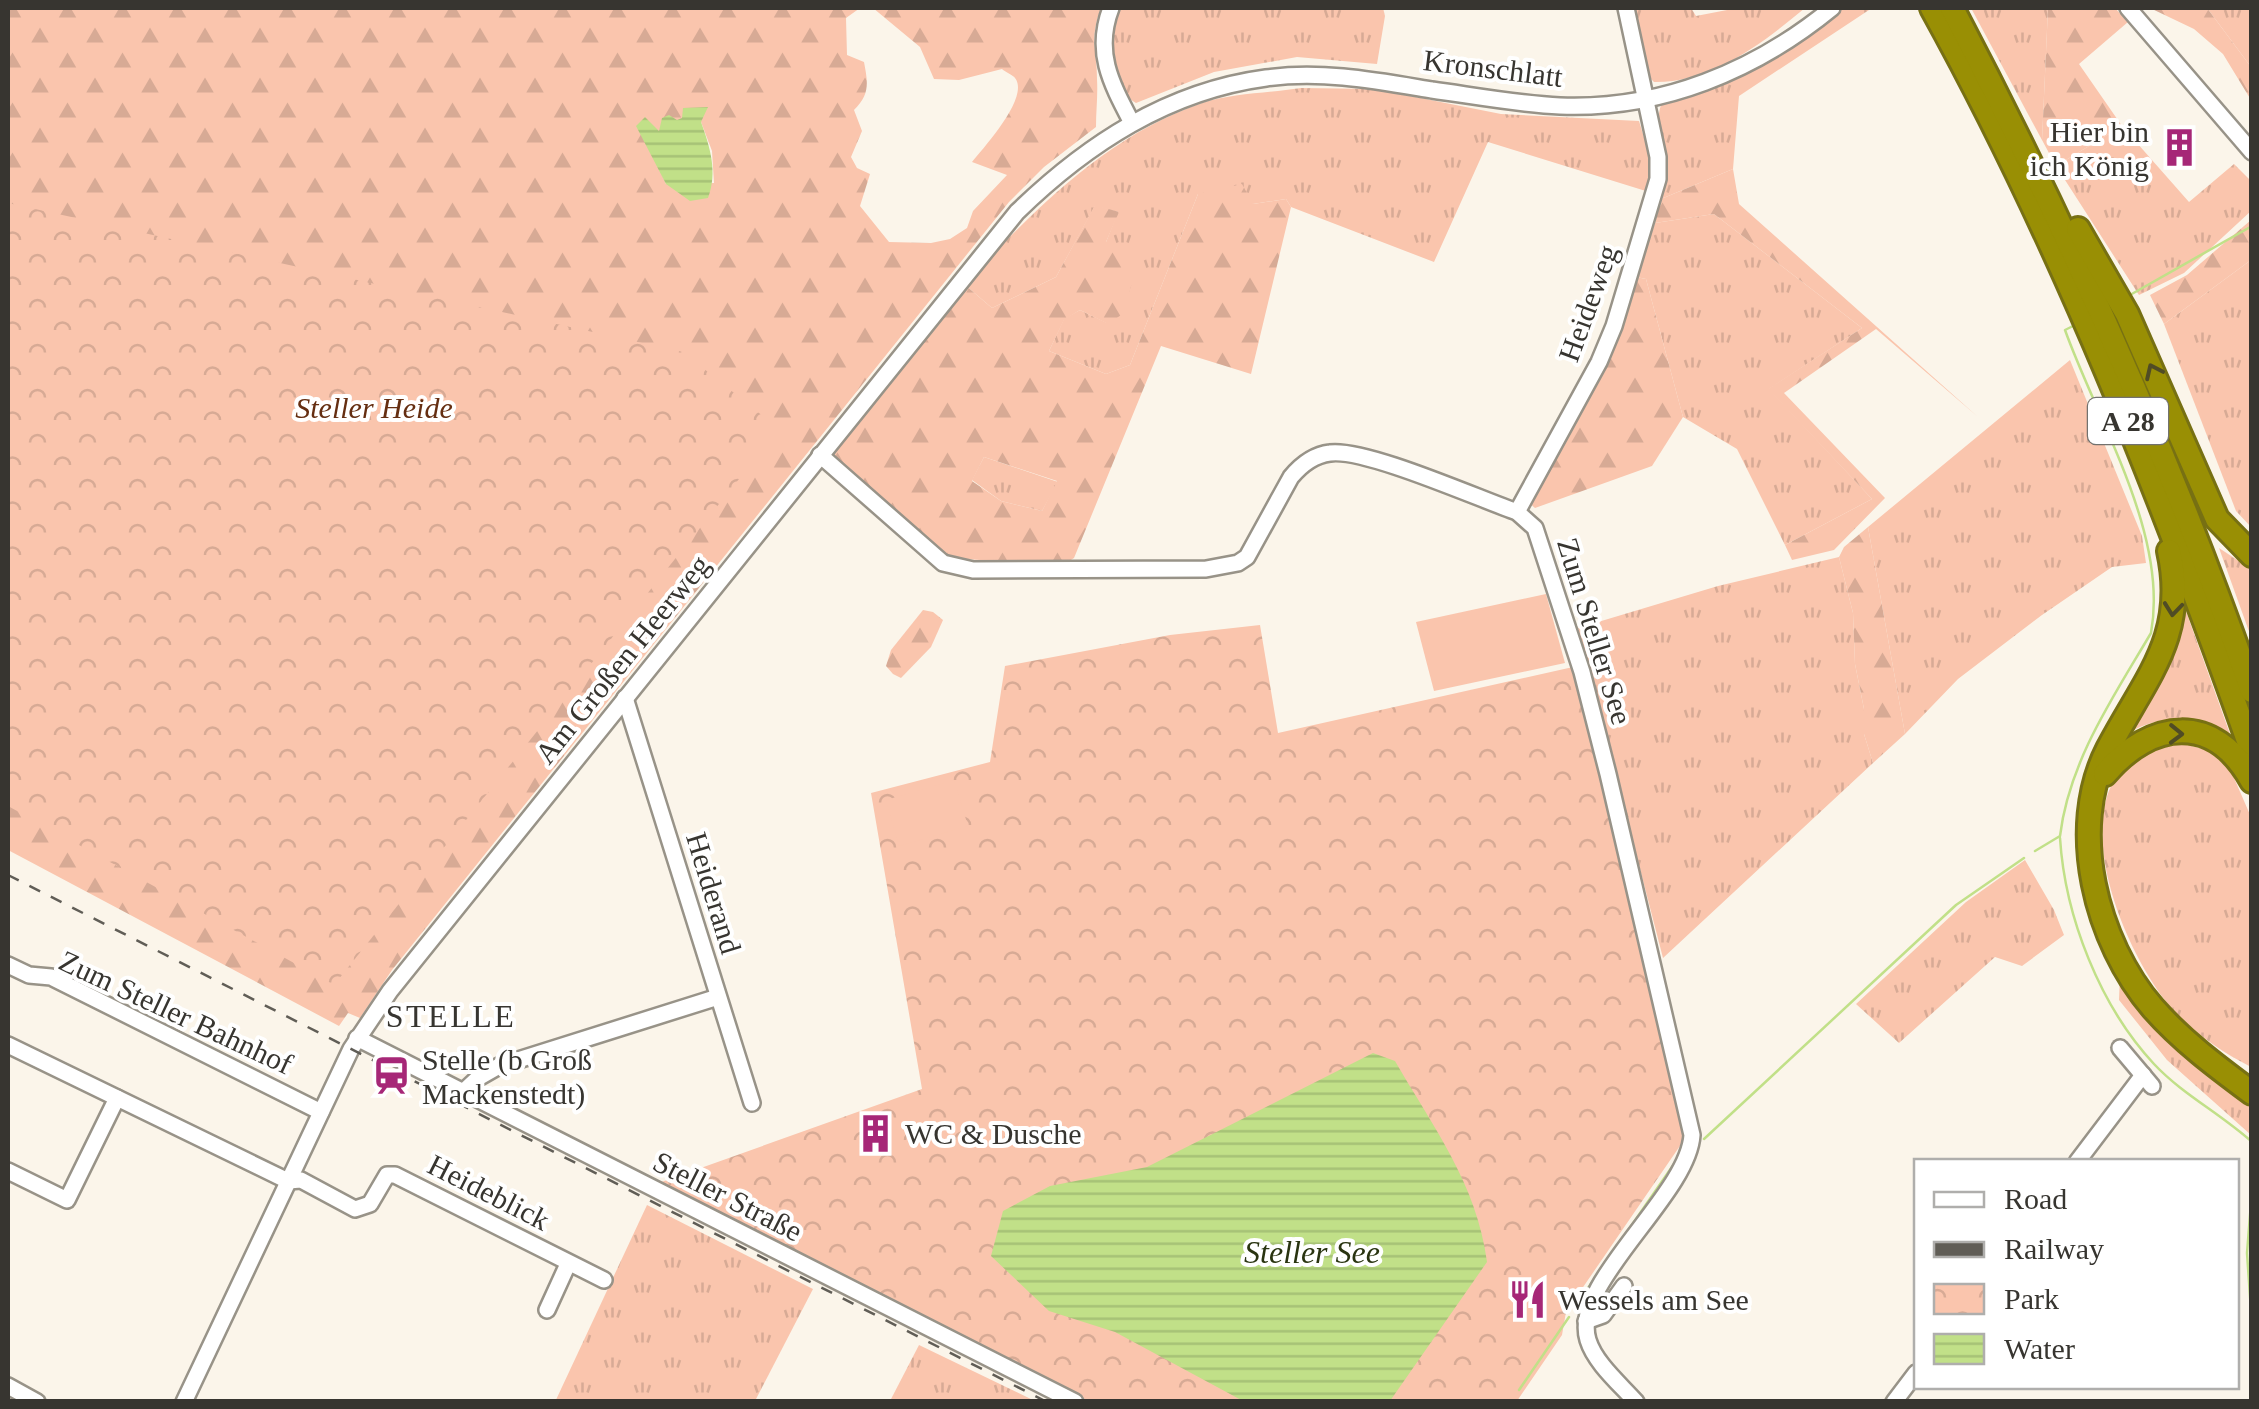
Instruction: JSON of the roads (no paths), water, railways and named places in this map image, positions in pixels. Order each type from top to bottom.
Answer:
[{"type":"highway","name":"A 28","points":[[1932,8],[2016,171],[2103,313],[2171,476],[2252,692]]},
{"type":"highway","points":[[1952,8],[2028,152],[2040,159],[2103,313],[2217,519],[2252,554]]},
{"type":"highway","name":"A 28","points":[[2103,313],[2165,512],[2252,752]]},
{"type":"highway","points":[[2165,512],[2174,576],[2170,630],[2160,661],[2108,751],[2091,809],[2088,843],[2094,884],[2114,946],[2150,1005],[2180,1036],[2246,1085]]},
{"type":"highway","points":[[2099,780],[2138,743],[2152,735],[2170,732],[2215,740],[2238,761],[2252,781]]},
{"type":"street","points":[[1111,8],[1104,32],[1103,60],[1132,123]]},
{"type":"street","name":"Heideweg","points":[[1517,512],[1600,362],[1658,178],[1658,157],[1626,8]]},
{"type":"street","name":"Kronschlatt","points":[[1132,123],[1199,94],[1267,78],[1300,75],[1354,78],[1561,106],[1647,100],[1720,77],[1766,55],[1832,8]]},
{"type":"street","points":[[2128,8],[2252,152]]},
{"type":"street","name":"Am Großen Heerweg","points":[[184,1402],[357,1038],[390,991],[1018,212],[1073,162],[1132,123]]},
{"type":"street","points":[[820,455],[943,564],[973,570],[1206,569],[1238,563],[1247,557],[1290,477],[1300,466],[1326,453],[1362,456],[1517,512]]},
{"type":"street","name":"Zum Steller See","points":[[1517,512],[1535,528],[1582,672],[1692,1135],[1686,1161],[1608,1274],[1586,1321]]},
{"type":"street","name":"Heiderand","points":[[625,698],[752,1103]]},
{"type":"street","name":"Zum Steller Bahnhof","points":[[8,964],[29,976],[51,977],[321,1112]]},
{"type":"street","points":[[462,1093],[499,1066],[718,997]]},
{"type":"street","name":"Steller Straße","points":[[357,1038],[1076,1402]]},
{"type":"street","points":[[8,1066],[12,1047],[288,1182]]},
{"type":"street","points":[[2080,1159],[2148,1080],[2120,1048]]},
{"type":"street","points":[[8,1171],[66,1200],[117,1098]]},
{"type":"street","name":"Heideblick","points":[[288,1182],[300,1180],[355,1209],[370,1204],[382,1179],[394,1175],[604,1280]]},
{"type":"street","name":"Heideblick","points":[[546,1310],[568,1264]]},
{"type":"street","points":[[1624,1286],[1603,1315],[1586,1321],[1586,1336],[1592,1351],[1636,1402]]},
{"type":"street","points":[[1894,1402],[1914,1375]]},
{"type":"street","points":[[8,1386],[37,1402]]},
{"type":"water","points":[[708,107],[701,122],[712,160],[711,188],[708,198],[690,201],[666,184],[636,126],[645,117],[659,131],[662,118],[669,115],[677,120],[682,118],[683,108]]},
{"type":"water","name":"Steller See","points":[[1373,1053],[1395,1061],[1452,1157],[1474,1207],[1487,1262],[1390,1401],[1243,1401],[1115,1332],[1049,1311],[991,1256],[1003,1211],[1050,1186],[1147,1167]]},
{"type":"waterway","points":[[2130,295],[2252,226]]},
{"type":"waterway","points":[[2035,851],[2060,836],[2083,755],[2151,633],[2154,596],[2150,557],[2127,479],[2065,330],[2075,325]]},
{"type":"waterway","points":[[2060,838],[2078,929],[2117,1015],[2165,1075],[2252,1142]]},
{"type":"waterway","points":[[1704,1139],[1956,905],[2024,858]]},
{"type":"waterway","points":[[1616,1248],[1674,1164]]},
{"type":"waterway","points":[[2252,1190],[2247,1253],[2252,1325]]},
{"type":"waterway","points":[[1578,1302],[1603,1267]]},
{"type":"waterway","points":[[1519,1390],[1569,1317]]},
{"type":"railway","points":[[8,875],[1047,1402]]},
{"type":"place","name":"Hier bin ich König","points":[[2179,148]]},
{"type":"place","name":"Stelle (b Groß Mackenstedt)","points":[[392,1076]]},
{"type":"place","name":"WC & Dusche","points":[[875,1133]]},
{"type":"place","name":"Wessels am See","points":[[1528,1299]]},
{"type":"district","name":"STELLE","points":[[451,1016]]},
{"type":"park label","name":"Steller Heide","points":[[374,407]]}]
